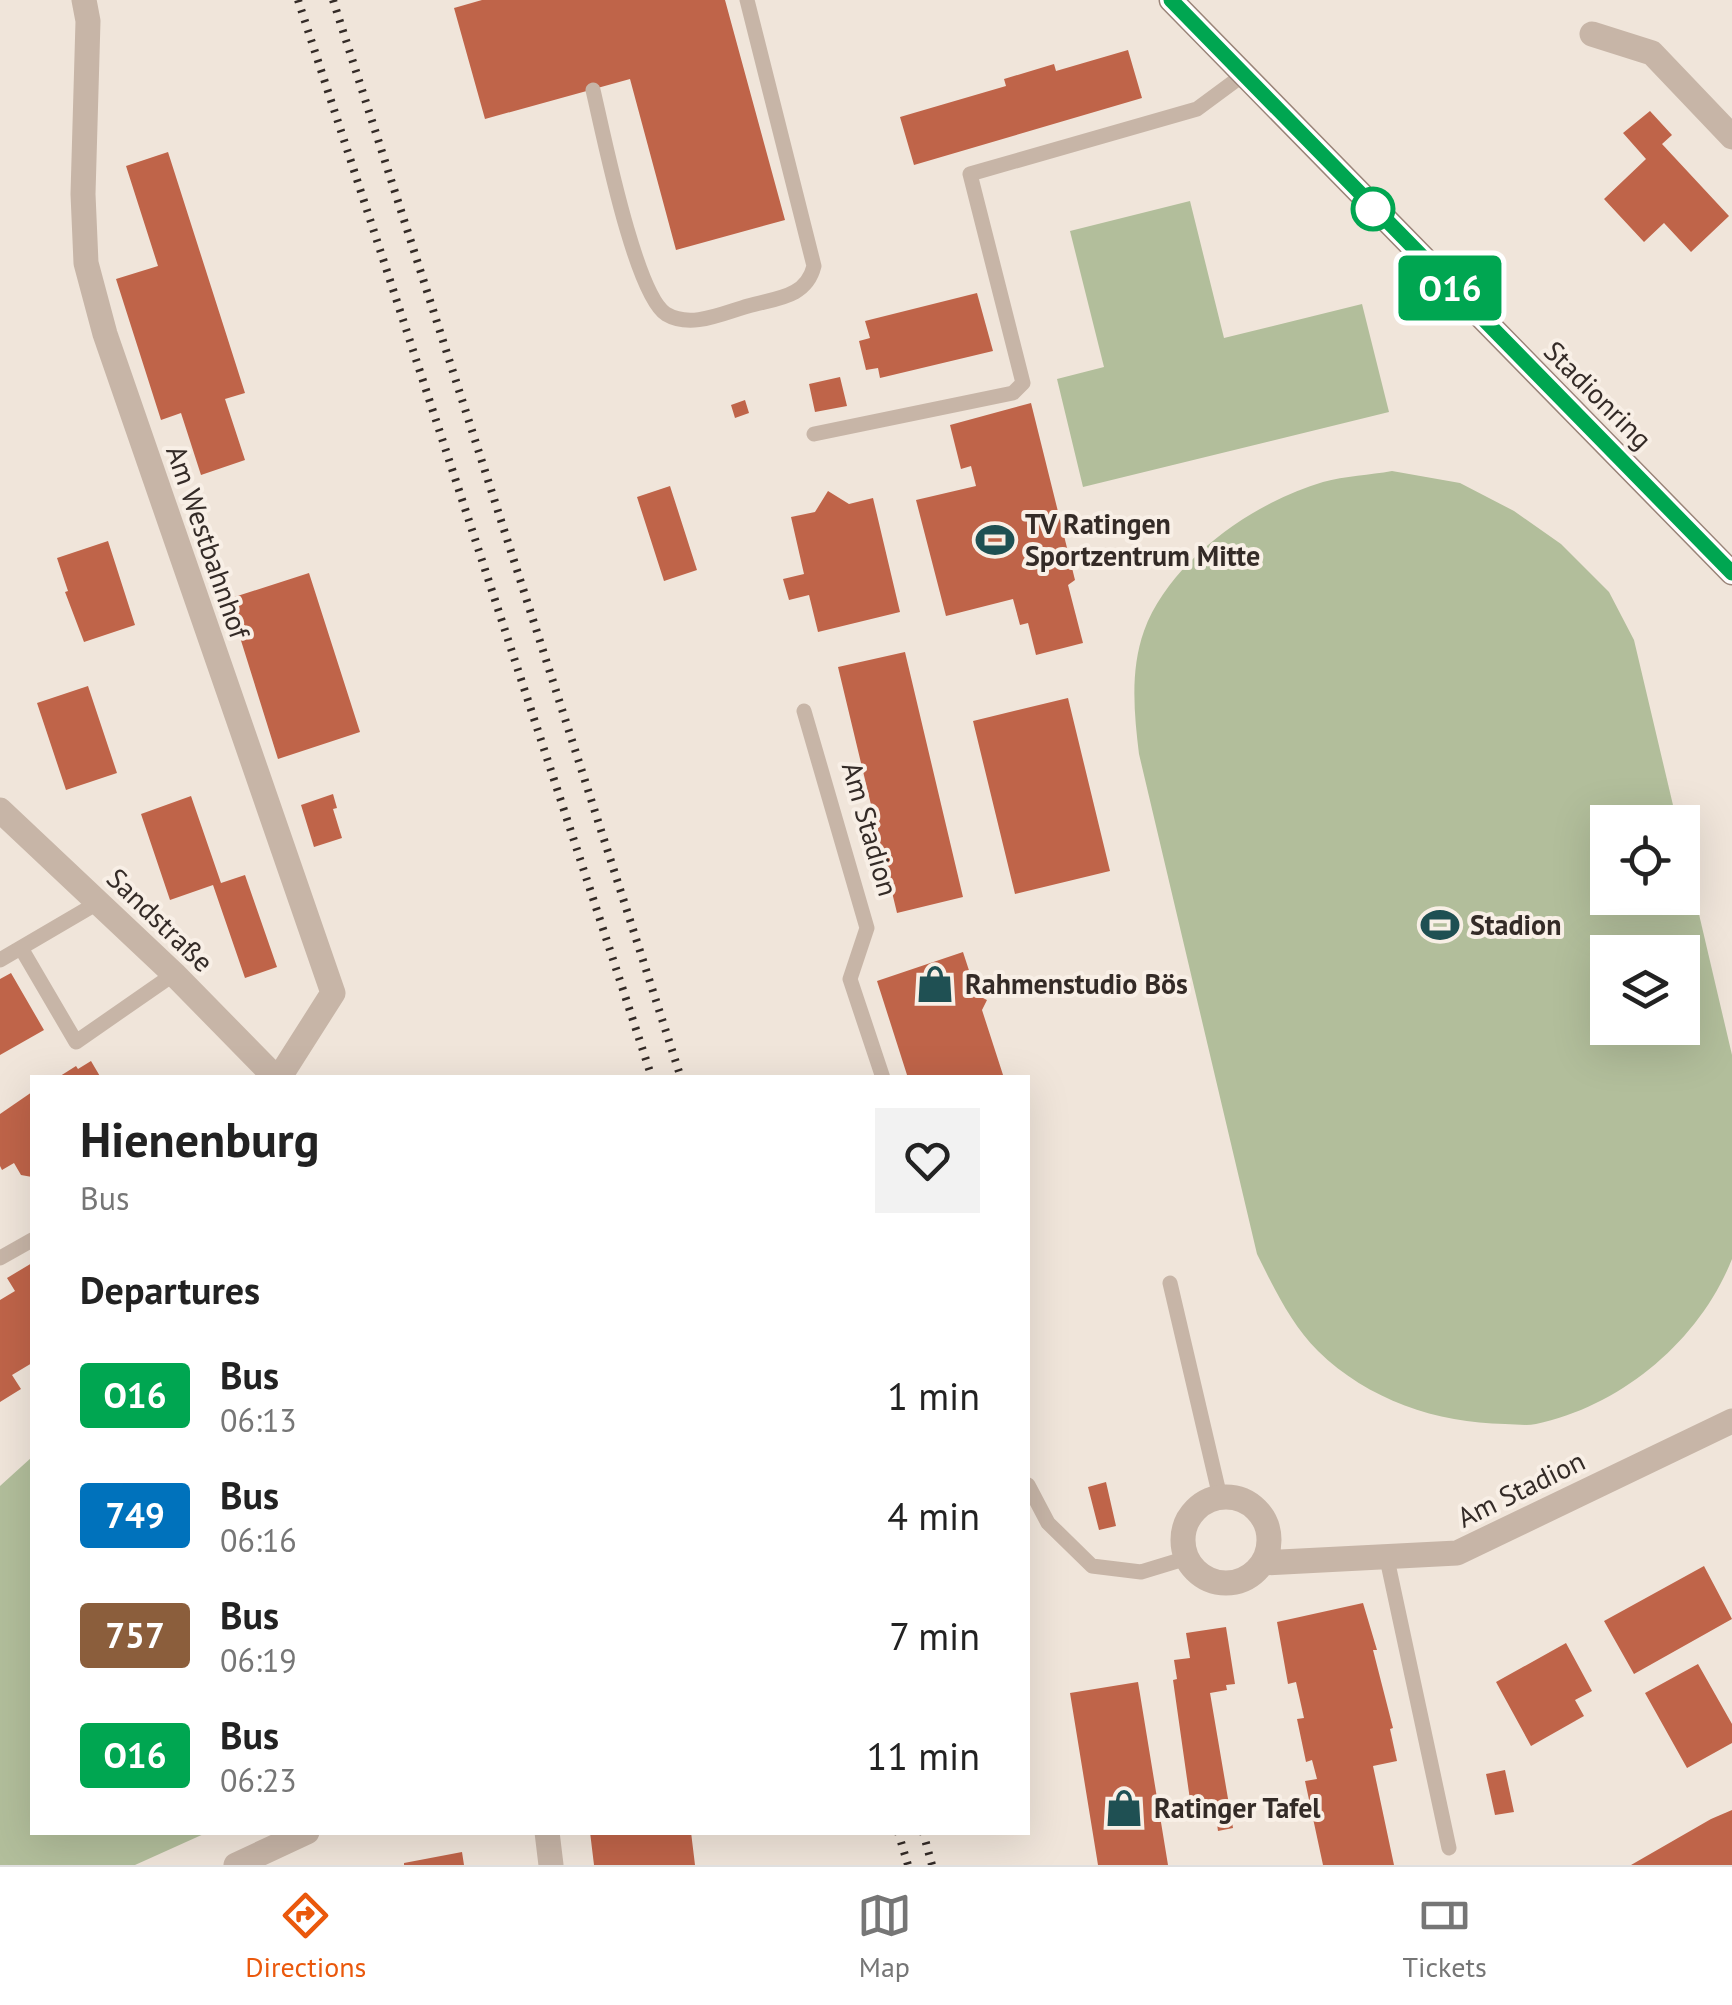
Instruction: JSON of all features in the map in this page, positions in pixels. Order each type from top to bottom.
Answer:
[{"type":"main road","name":"Stadionring","points":[[1172,0],[1732,573]]},
{"type":"street","name":"Am Westbahnhof","points":[[84,0],[88,21],[83,194],[86,263],[105,334],[333,993],[280,1075]]},
{"type":"street","points":[[1592,34],[1652,53],[1732,137]]},
{"type":"street","name":"Sandstraße","points":[[0,810],[275,1075]]},
{"type":"street","name":"Am Stadion","points":[[1263,1563],[1457,1553],[1732,1420]]},
{"type":"street","points":[[1234,1496],[1247,1501],[1266,1522],[1270,1536],[1263,1563],[1242,1580],[1216,1582],[1203,1576],[1187,1558],[1183,1542],[1188,1518],[1207,1501],[1220,1497],[1234,1496]]},
{"type":"street","points":[[236,1865],[301,1835]]},
{"type":"street","points":[[546,1835],[551,1865]]},
{"type":"lane","points":[[592,90],[637,263],[650,295],[666,314],[694,322],[796,292],[810,282],[814,266],[747,0]]},
{"type":"lane","points":[[814,434],[1013,393],[1023,383],[970,174],[1197,109],[1244,75]]},
{"type":"lane","name":"Am Stadion","points":[[804,710],[867,928],[850,979],[883,1075]]},
{"type":"lane","points":[[0,960],[99,902]]},
{"type":"lane","points":[[21,948],[76,1042],[174,974]]},
{"type":"lane","points":[[0,1258],[30,1241]]},
{"type":"lane","points":[[1170,1283],[1220,1497]]},
{"type":"lane","points":[[1030,1488],[1048,1523],[1092,1566],[1142,1572],[1187,1558]]},
{"type":"lane","points":[[1387,1559],[1449,1848]]},
{"type":"green space","points":[[1190,201],[1224,338],[1362,304],[1389,412],[1083,487],[1057,379],[1104,367],[1070,231]]},
{"type":"green space","name":"Stadion","points":[[1392,471],[1460,483],[1514,511],[1561,544],[1609,592],[1634,640],[1673,805],[1590,805],[1590,915],[1699,915],[1732,1055],[1732,1259],[1718,1289],[1679,1342],[1654,1365],[1598,1402],[1536,1424],[1454,1419],[1381,1395],[1318,1351],[1284,1305],[1257,1254],[1139,754],[1134,692],[1137,661],[1144,631],[1173,581],[1217,537],[1243,519],[1297,491],[1340,478]]},
{"type":"green space","points":[[30,1459],[30,1835],[202,1835],[135,1865],[0,1865],[0,1486]]},
{"type":"building","points":[[482,0],[725,0],[785,220],[676,250],[630,79],[485,119],[454,8]]},
{"type":"building","points":[[1128,50],[1142,98],[914,165],[900,117],[1006,86],[1004,79],[1054,64],[1056,71]]},
{"type":"building","points":[[1650,111],[1672,135],[1662,144],[1729,216],[1691,252],[1664,223],[1644,242],[1604,199],[1646,159],[1623,133]]},
{"type":"building","points":[[168,152],[245,393],[225,399],[245,460],[201,475],[181,413],[161,420],[116,279],[158,266],[126,166]]},
{"type":"building","points":[[977,293],[993,351],[880,378],[878,368],[866,370],[859,341],[870,338],[865,321]]},
{"type":"building","points":[[840,377],[847,406],[815,412],[809,384]]},
{"type":"building","points":[[745,400],[749,413],[735,418],[731,405]]},
{"type":"building","name":"TV Ratingen Sportzentrum Mitte","points":[[1031,403],[1075,580],[1068,585],[1083,643],[1036,655],[1028,623],[1020,625],[1013,599],[946,616],[916,500],[976,486],[971,466],[961,469],[950,425]]},
{"type":"building","points":[[670,486],[697,570],[664,581],[637,497]]},
{"type":"building","points":[[828,491],[849,504],[873,498],[900,612],[818,632],[809,595],[789,600],[783,579],[804,574],[791,517],[815,512]]},
{"type":"building","points":[[108,541],[135,625],[84,642],[57,558]]},
{"type":"building","points":[[309,573],[360,732],[278,759],[228,599]]},
{"type":"building","points":[[905,652],[963,897],[897,913],[838,667]]},
{"type":"building","points":[[88,686],[117,773],[66,790],[37,703]]},
{"type":"building","points":[[1068,698],[1110,871],[1015,894],[973,721]]},
{"type":"building","points":[[333,794],[337,808],[333,809],[342,838],[314,847],[301,805]]},
{"type":"building","points":[[191,796],[221,883],[245,875],[277,967],[245,978],[213,885],[170,900],[141,814]]},
{"type":"building","points":[[963,952],[977,995],[987,1000],[982,1010],[1003,1075],[907,1075],[877,981]]},
{"type":"building","points":[[11,973],[44,1030],[0,1055],[0,979]]},
{"type":"building","points":[[91,1061],[99,1075],[62,1075],[76,1066],[78,1069]]},
{"type":"building","points":[[30,1093],[30,1177],[21,1175],[14,1163],[2,1170],[0,1166],[0,1114]]},
{"type":"building","points":[[30,1264],[30,1364],[12,1375],[21,1389],[0,1402],[0,1300],[15,1291],[7,1278]]},
{"type":"building","points":[[1106,1482],[1116,1526],[1099,1530],[1088,1487]]},
{"type":"building","points":[[1704,1566],[1732,1619],[1634,1674],[1604,1621]]},
{"type":"building","points":[[1363,1603],[1377,1650],[1373,1650],[1393,1728],[1390,1729],[1397,1761],[1373,1766],[1394,1865],[1323,1865],[1305,1781],[1317,1779],[1312,1760],[1306,1762],[1297,1719],[1304,1718],[1296,1682],[1288,1684],[1277,1622]]},
{"type":"building","points":[[1226,1627],[1235,1684],[1210,1693],[1233,1828],[1218,1831],[1216,1817],[1193,1821],[1173,1680],[1177,1679],[1174,1660],[1190,1658],[1186,1633]]},
{"type":"building","points":[[1566,1643],[1592,1691],[1575,1700],[1584,1716],[1531,1746],[1496,1682]]},
{"type":"building","points":[[1698,1664],[1732,1724],[1732,1743],[1687,1768],[1645,1693]]},
{"type":"building","name":"Ratinger Tafel","points":[[1138,1682],[1168,1865],[1098,1865],[1070,1693]]},
{"type":"building","points":[[1505,1770],[1514,1812],[1495,1815],[1486,1774]]},
{"type":"building","points":[[1732,1810],[1732,1865],[1631,1865],[1711,1819]]},
{"type":"building","points":[[590,1835],[691,1835],[695,1865],[594,1865]]},
{"type":"building","points":[[462,1852],[464,1865],[404,1865],[404,1863]]},
{"type":"railway","points":[[298,0],[651,1075]]},
{"type":"railway","points":[[333,0],[680,1075]]},
{"type":"railway","points":[[899,1835],[908,1865]]},
{"type":"railway","points":[[924,1835],[932,1865]]},
{"type":"bus line","name":"O16","points":[[1171,0],[1732,573]]},
{"type":"place","name":"TV Ratingen Sportzentrum Mitte","points":[[995,540]]},
{"type":"place","name":"Stadion","points":[[1440,925]]},
{"type":"place","name":"Rahmenstudio Bös","points":[[935,984]]},
{"type":"place","name":"Ratinger Tafel","points":[[1124,1808]]}]
